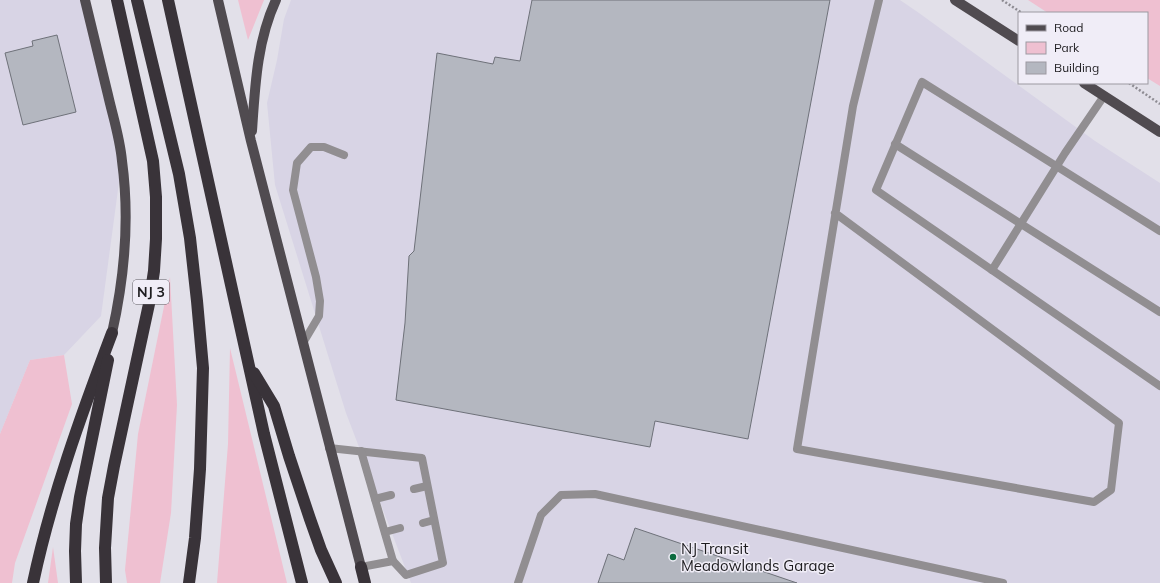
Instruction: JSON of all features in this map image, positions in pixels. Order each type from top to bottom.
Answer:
[{"type":"highway","name":"NJ 3","points":[[106,583],[105,532],[108,498],[149,304],[154,271],[156,239],[155,173],[146,126],[117,0]]},
{"type":"highway","points":[[137,0],[179,174],[190,238],[198,301],[202,368],[200,469],[195,538],[189,583]]},
{"type":"highway","points":[[168,0],[264,434],[302,583]]},
{"type":"highway","points":[[33,583],[40,551],[54,502],[88,397],[112,333]]},
{"type":"highway","name":"NJ 3","points":[[76,583],[76,524],[112,333]]},
{"type":"highway","points":[[249,366],[274,406],[289,456],[321,550],[336,583]]},
{"type":"highway","points":[[360,567],[365,583]]},
{"type":"main road","name":"NJ 3","points":[[85,0],[118,134],[125,184],[126,242],[124,272],[112,333]]},
{"type":"main road","points":[[218,0],[251,141],[360,567]]},
{"type":"main road","points":[[251,141],[255,82],[259,58],[263,38],[276,0]]},
{"type":"main road","points":[[955,0],[1018,40]]},
{"type":"main road","points":[[1086,84],[1160,132]]},
{"type":"lane","points":[[835,214],[1119,423],[1111,490],[1094,502],[797,449],[835,214],[853,106],[879,0]]},
{"type":"lane","points":[[1160,231],[922,82],[876,190],[1160,386]]},
{"type":"lane","points":[[992,270],[1065,153],[1104,96]]},
{"type":"lane","points":[[895,144],[1160,312]]},
{"type":"lane","points":[[303,343],[319,316],[320,301],[316,277],[293,190],[297,163],[311,148],[324,148],[344,155]]},
{"type":"lane","points":[[329,448],[361,451],[422,458],[443,563],[406,575],[393,561],[361,451]]},
{"type":"lane","points":[[414,489],[427,486]]},
{"type":"lane","points":[[518,583],[541,515],[561,495],[596,494],[1003,583]]},
{"type":"lane","points":[[375,499],[391,495]]},
{"type":"lane","points":[[423,523],[434,520]]},
{"type":"lane","points":[[385,532],[400,528]]},
{"type":"lane","points":[[360,567],[393,561]]},
{"type":"lane","points":[[959,573],[967,583]]},
{"type":"path","points":[[1002,0],[1020,12]]},
{"type":"path","points":[[1130,84],[1160,104]]},
{"type":"shaded area","points":[[0,0],[85,0],[122,160],[101,316],[64,355],[30,360],[0,434]]},
{"type":"shaded area","points":[[291,0],[900,0],[1095,141],[1160,183],[1160,583],[411,583],[346,413],[275,185],[267,103],[277,60],[284,19]]},
{"type":"green space","points":[[238,0],[264,0],[248,40]]},
{"type":"green space","points":[[1028,0],[1160,0],[1160,86],[1148,79],[1148,12],[1046,12]]},
{"type":"green space","points":[[170,277],[177,405],[171,513],[160,583],[127,583],[125,570],[138,434]]},
{"type":"green space","points":[[230,348],[287,583],[217,583],[228,444]]},
{"type":"green space","points":[[64,355],[72,404],[15,563],[12,583],[0,583],[0,434],[30,360]]},
{"type":"green space","points":[[53,547],[58,583],[48,583]]},
{"type":"building","points":[[532,0],[830,0],[748,439],[655,421],[650,447],[396,400],[405,323],[409,256],[414,251],[437,53],[493,64],[495,57],[520,61]]},
{"type":"building","points":[[57,35],[76,112],[23,125],[5,53],[33,46],[32,41]]},
{"type":"building","name":"NJ Transit Meadowlands Garage","points":[[635,528],[797,583],[598,583],[608,554],[624,560]]},
{"type":"place","name":"NJ Transit Meadowlands Garage","points":[[673,557]]}]
